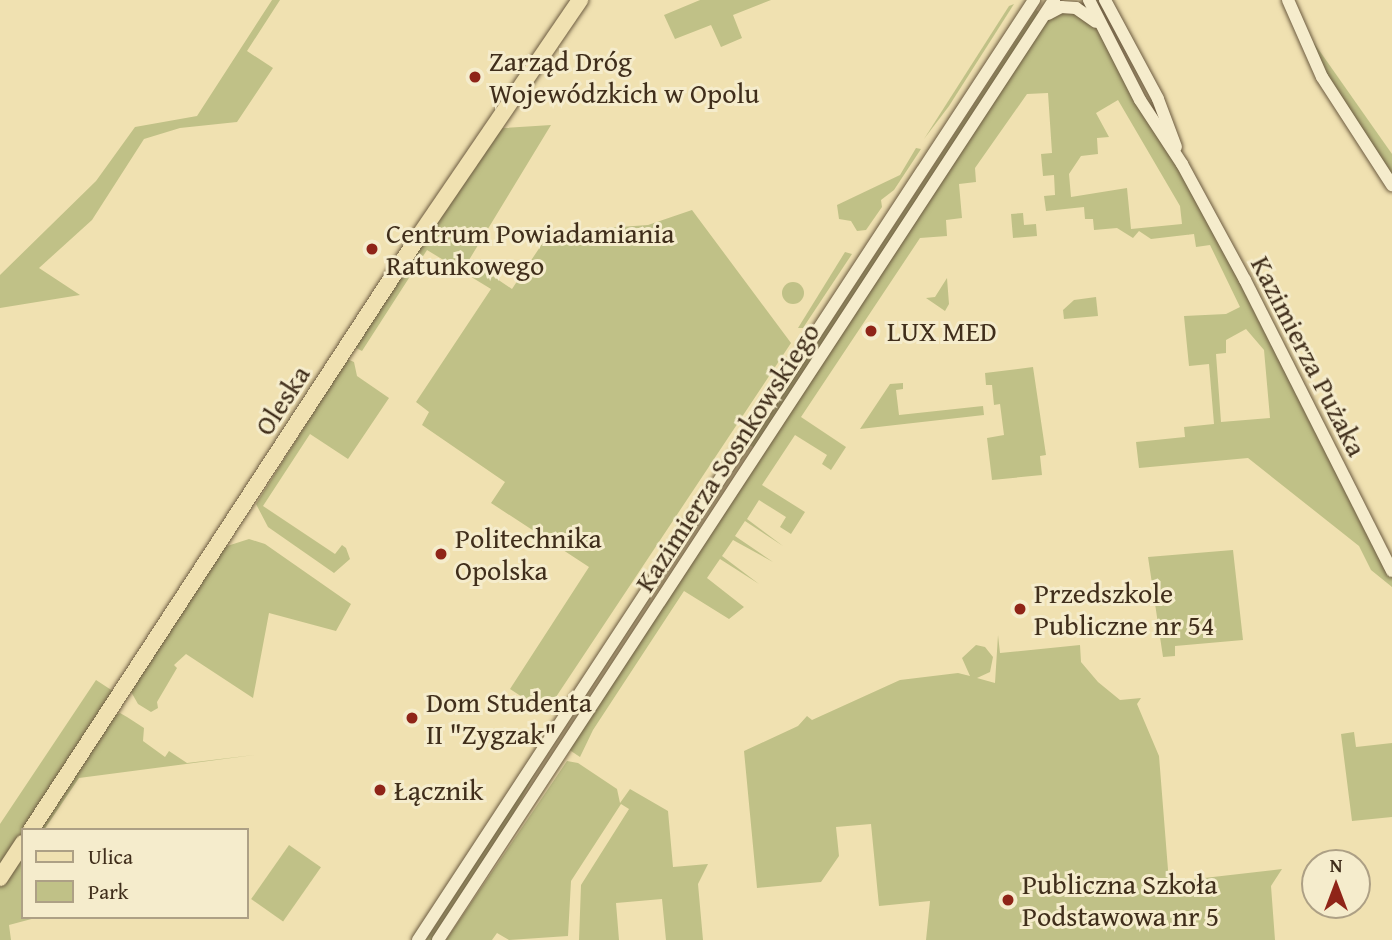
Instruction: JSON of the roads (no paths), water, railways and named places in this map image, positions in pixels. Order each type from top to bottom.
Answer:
[{"type":"main road","name":"Oleska","points":[[32,828],[419,236],[580,0]]},
{"type":"main road","points":[[0,878],[21,846]]},
{"type":"street","name":"Kazimierza Sosnkowskiego","points":[[418,940],[1036,0]]},
{"type":"street","name":"Kazimierza Sosnkowskiego","points":[[438,940],[1054,0]]},
{"type":"street","name":"Kazimierza Pużaka","points":[[1089,0],[1140,100],[1182,164],[1392,571]]},
{"type":"street","name":"Kazimierza Pużaka","points":[[1105,0],[1158,99],[1182,164]]},
{"type":"street","points":[[1288,0],[1322,78],[1392,185]]},
{"type":"street","points":[[1039,25],[1056,9],[1076,8],[1090,15],[1106,36]]},
{"type":"place","name":"Zarząd Dróg Wojewódzkich w Opolu","points":[[475,77]]},
{"type":"place","name":"Centrum Powiadamiania Ratunkowego","points":[[372,249]]},
{"type":"place","name":"LUX MED","points":[[871,331]]},
{"type":"place","name":"Politechnika Opolska","points":[[441,554]]},
{"type":"place","name":"Przedszkole Publiczne nr 54","points":[[1020,609]]},
{"type":"place","name":"Dom Studenta II \"Zygzak\"","points":[[412,718]]},
{"type":"place","name":"Łącznik","points":[[380,790]]},
{"type":"place","name":"Publiczna Szkoła Podstawowa nr 5","points":[[1008,900]]}]
